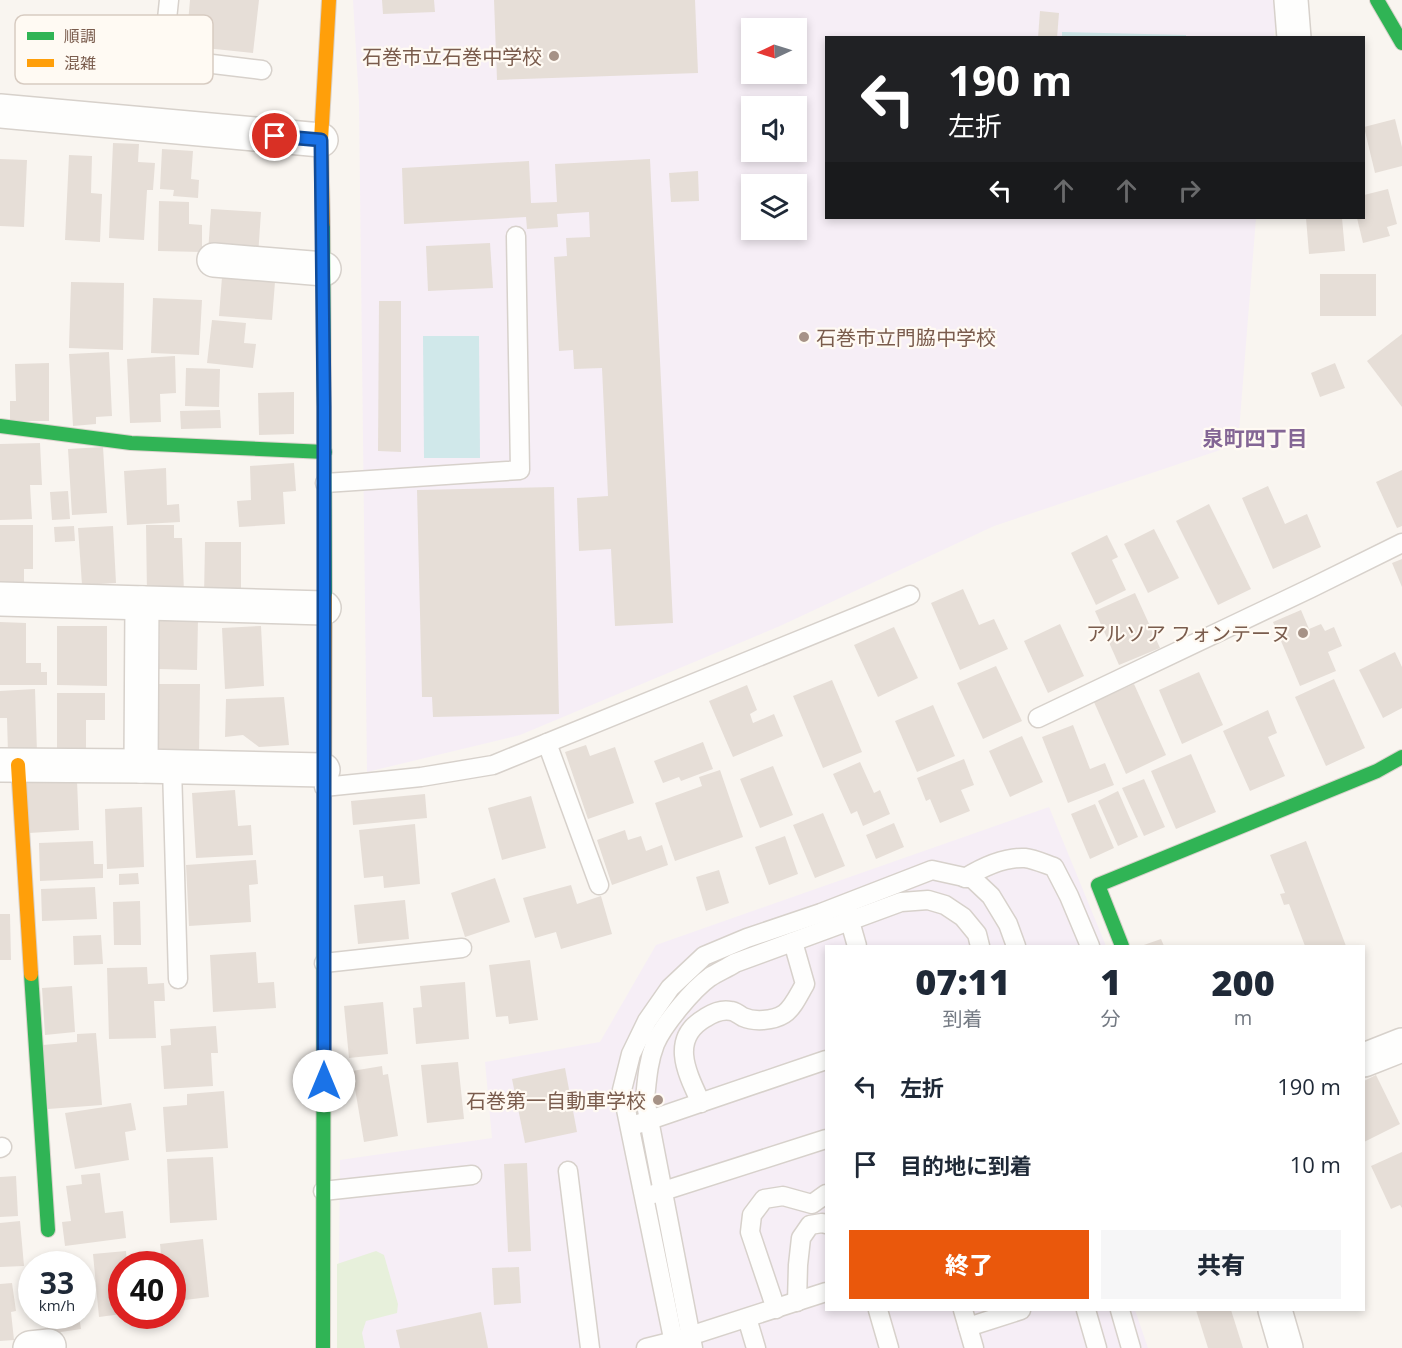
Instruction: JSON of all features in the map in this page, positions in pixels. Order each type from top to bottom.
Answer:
[{"type":"street","points":[[323,1348],[325,452],[321,140],[329,0]]},
{"type":"street","points":[[1291,0],[1294,36]]},
{"type":"street","points":[[1377,0],[1402,43]]},
{"type":"street","points":[[0,111],[321,140]]},
{"type":"street","points":[[214,260],[324,269]]},
{"type":"street","points":[[0,426],[131,443],[325,452]]},
{"type":"street","points":[[0,599],[324,608]]},
{"type":"street","points":[[142,603],[156,766]]},
{"type":"street","points":[[1122,945],[1098,885],[1377,771],[1402,757]]},
{"type":"street","points":[[48,1230],[9,765],[156,766],[323,779]]},
{"type":"street","points":[[1365,1060],[1402,1045]]},
{"type":"street","points":[[1275,1311],[1286,1348]]},
{"type":"lane","points":[[167,15],[169,0]]},
{"type":"lane","points":[[213,64],[262,70]]},
{"type":"lane","points":[[325,483],[520,470],[516,236]]},
{"type":"lane","points":[[1038,718],[1402,543]]},
{"type":"lane","points":[[323,779],[421,777],[493,765],[910,595]]},
{"type":"lane","points":[[547,743],[599,885]]},
{"type":"lane","points":[[156,766],[178,979]]},
{"type":"lane","points":[[965,878],[1005,859],[1027,858],[1053,867],[1069,896],[1090,945]]},
{"type":"lane","points":[[692,1342],[645,1099],[649,1067],[656,1043],[690,994],[710,977],[735,963],[793,942],[847,912],[932,870],[973,879],[991,896],[1008,924],[1016,945]]},
{"type":"lane","points":[[675,1345],[622,1090],[631,1054],[647,1021],[670,988],[704,956],[747,938],[847,912],[901,902],[928,900],[945,905],[963,917],[977,934],[980,945]]},
{"type":"lane","points":[[847,912],[857,945]]},
{"type":"lane","points":[[701,1102],[688,1077],[683,1054],[686,1034],[699,1021],[717,1011],[732,1011],[745,1018],[758,1020],[772,1019],[785,1014],[805,984],[793,942]]},
{"type":"lane","points":[[324,963],[462,948]]},
{"type":"lane","points":[[630,1127],[825,1060]]},
{"type":"lane","points":[[644,1197],[825,1142]]},
{"type":"lane","points":[[568,1171],[590,1348]]},
{"type":"lane","points":[[323,1191],[472,1175]]},
{"type":"lane","points":[[776,1308],[750,1232],[752,1215],[764,1199],[783,1196],[812,1204],[825,1195]]},
{"type":"lane","points":[[798,1302],[801,1238],[810,1225],[825,1224]]},
{"type":"lane","points":[[646,1348],[692,1342],[747,1318],[825,1292]]},
{"type":"lane","points":[[878,1311],[889,1348]]},
{"type":"lane","points":[[974,1348],[965,1318],[1014,1311]]},
{"type":"lane","points":[[1086,1311],[1093,1347]]},
{"type":"lane","points":[[1120,1311],[1131,1348]]},
{"type":"lane","points":[[747,1318],[756,1348]]},
{"type":"shaded area","name":"石巻市立門脇中学校","points":[[353,0],[1278,0],[1274,36],[825,36],[825,219],[1256,219],[1238,444],[994,526],[780,626],[520,735],[367,772],[359,102]]},
{"type":"shaded area","name":"石巻第一自動車学校","points":[[1049,807],[1106,945],[825,945],[825,1311],[1135,1311],[1148,1348],[338,1348],[340,1160],[492,1138],[485,1062],[600,1042],[656,945]]},
{"type":"green space","points":[[376,1251],[384,1255],[398,1304],[397,1313],[366,1321],[362,1333],[365,1348],[337,1348],[337,1264]]},
{"type":"water","points":[[1062,32],[1186,35],[1186,36],[1062,36]]},
{"type":"water","points":[[423,336],[479,336],[480,458],[424,458]]},
{"type":"building","points":[[190,0],[259,0],[253,53],[213,49],[213,15],[189,15]]},
{"type":"building","points":[[382,0],[434,0],[435,12],[383,14]]},
{"type":"building","points":[[494,0],[695,0],[698,73],[497,80]]},
{"type":"building","points":[[1040,11],[1059,13],[1057,36],[1038,36]]},
{"type":"building","points":[[1395,119],[1402,147],[1402,166],[1375,173],[1365,127]]},
{"type":"building","points":[[113,143],[139,144],[138,162],[155,163],[153,190],[147,190],[144,240],[109,238]]},
{"type":"building","points":[[162,149],[193,151],[191,179],[199,180],[198,198],[173,196],[174,190],[160,189]]},
{"type":"building","points":[[69,155],[92,156],[91,193],[102,194],[100,242],[65,240]]},
{"type":"building","points":[[0,159],[27,160],[24,227],[0,226]]},
{"type":"building","points":[[650,159],[673,623],[615,626],[611,549],[579,551],[577,498],[608,496],[602,368],[574,369],[573,350],[559,351],[554,257],[567,256],[566,238],[590,237],[589,212],[557,214],[558,227],[527,229],[526,217],[404,224],[402,168],[529,161],[531,203],[557,202],[555,164]]},
{"type":"building","points":[[698,171],[699,201],[671,202],[669,173]]},
{"type":"building","points":[[1388,189],[1397,224],[1387,227],[1390,236],[1363,243],[1357,219],[1365,219],[1365,195]]},
{"type":"building","points":[[159,201],[189,202],[189,224],[202,225],[202,252],[158,251]]},
{"type":"building","points":[[211,209],[261,212],[258,256],[208,253]]},
{"type":"building","points":[[1306,219],[1342,219],[1345,251],[1309,254]]},
{"type":"building","points":[[490,243],[493,288],[428,291],[426,246]]},
{"type":"building","points":[[1320,274],[1376,274],[1376,316],[1320,316]]},
{"type":"building","points":[[222,277],[275,282],[272,320],[219,316]]},
{"type":"building","points":[[71,282],[124,283],[123,350],[69,348]]},
{"type":"building","points":[[153,298],[202,300],[199,355],[151,353]]},
{"type":"building","points":[[379,301],[401,301],[401,452],[378,451]]},
{"type":"building","points":[[212,320],[246,323],[244,343],[256,344],[253,368],[207,363]]},
{"type":"building","points":[[1402,334],[1402,407],[1367,361]]},
{"type":"building","points":[[109,352],[112,416],[96,417],[96,424],[73,426],[69,354]]},
{"type":"building","points":[[175,356],[176,393],[160,394],[161,422],[130,423],[127,359]]},
{"type":"building","points":[[49,363],[49,421],[10,421],[10,401],[16,401],[15,364]]},
{"type":"building","points":[[1335,363],[1345,388],[1320,397],[1311,373]]},
{"type":"building","points":[[186,368],[220,369],[219,407],[185,406]]},
{"type":"building","points":[[294,392],[294,434],[259,435],[258,393]]},
{"type":"building","points":[[220,410],[221,428],[181,429],[180,411]]},
{"type":"building","points":[[40,443],[42,485],[30,485],[32,519],[0,520],[0,444]]},
{"type":"building","points":[[103,447],[107,513],[72,515],[68,449]]},
{"type":"building","points":[[294,463],[296,491],[283,492],[285,524],[239,527],[237,501],[251,500],[250,466]]},
{"type":"building","points":[[166,468],[167,505],[179,504],[180,522],[127,525],[124,471]]},
{"type":"building","points":[[1402,470],[1402,526],[1397,528],[1376,482]]},
{"type":"building","points":[[1268,486],[1285,524],[1307,514],[1321,547],[1273,569],[1242,498]]},
{"type":"building","points":[[554,487],[559,714],[433,717],[432,697],[422,697],[417,490]]},
{"type":"building","points":[[68,491],[70,519],[52,520],[50,492]]},
{"type":"building","points":[[1209,504],[1251,589],[1218,605],[1176,521]]},
{"type":"building","points":[[0,525],[33,525],[33,569],[24,569],[24,587],[0,587]]},
{"type":"building","points":[[146,525],[174,525],[174,538],[182,538],[184,593],[147,594]]},
{"type":"building","points":[[74,526],[75,541],[55,542],[54,527]]},
{"type":"building","points":[[113,526],[116,583],[82,585],[78,528]]},
{"type":"building","points":[[1154,529],[1179,578],[1148,593],[1124,544]]},
{"type":"building","points":[[1107,535],[1118,557],[1112,560],[1126,590],[1096,605],[1071,553]]},
{"type":"building","points":[[205,542],[241,542],[241,597],[204,597]]},
{"type":"building","points":[[1402,559],[1402,587],[1392,563]]},
{"type":"building","points":[[963,589],[979,625],[994,619],[1008,649],[960,670],[931,603]]},
{"type":"building","points":[[1135,593],[1160,648],[1119,665],[1095,611]]},
{"type":"building","points":[[1301,610],[1309,629],[1321,624],[1325,631],[1334,627],[1342,646],[1328,652],[1336,671],[1300,686],[1273,622]]},
{"type":"building","points":[[160,619],[198,619],[197,670],[159,669]]},
{"type":"building","points":[[0,622],[26,623],[26,663],[41,663],[41,672],[47,672],[47,685],[0,685]]},
{"type":"building","points":[[1060,624],[1084,676],[1048,693],[1024,641]]},
{"type":"building","points":[[57,626],[107,626],[107,686],[57,685]]},
{"type":"building","points":[[261,626],[264,686],[225,689],[222,628]]},
{"type":"building","points":[[894,627],[918,678],[878,697],[854,645]]},
{"type":"building","points":[[1395,652],[1402,667],[1402,708],[1383,718],[1359,670]]},
{"type":"building","points":[[996,666],[1022,721],[983,739],[957,683]]},
{"type":"building","points":[[1199,672],[1223,725],[1182,744],[1159,690]]},
{"type":"building","points":[[1334,679],[1365,748],[1326,766],[1295,697]]},
{"type":"building","points":[[832,680],[862,752],[823,768],[793,696]]},
{"type":"building","points":[[155,684],[200,684],[199,754],[155,754]]},
{"type":"building","points":[[1134,684],[1166,755],[1126,774],[1094,702]]},
{"type":"building","points":[[747,685],[757,710],[750,714],[753,723],[774,714],[783,736],[733,757],[709,701]]},
{"type":"building","points":[[35,689],[37,753],[8,754],[7,718],[0,718],[0,691]]},
{"type":"building","points":[[57,693],[105,693],[105,720],[86,720],[86,756],[57,756]]},
{"type":"building","points":[[284,697],[289,745],[259,747],[243,735],[225,737],[226,699]]},
{"type":"building","points":[[933,705],[955,756],[917,772],[895,721]]},
{"type":"building","points":[[1268,710],[1277,733],[1268,737],[1285,776],[1250,791],[1223,731]]},
{"type":"building","points":[[1073,725],[1090,769],[1105,763],[1114,785],[1068,803],[1042,737]]},
{"type":"building","points":[[1022,736],[1043,782],[1010,797],[989,751]]},
{"type":"building","points":[[703,742],[713,769],[681,781],[679,777],[663,783],[654,761]]},
{"type":"building","points":[[586,745],[590,756],[615,747],[634,803],[588,819],[565,752]]},
{"type":"building","points":[[1191,754],[1216,812],[1176,829],[1151,771]]},
{"type":"building","points":[[964,759],[974,785],[961,790],[970,811],[940,823],[930,799],[926,801],[917,778]]},
{"type":"building","points":[[860,762],[874,793],[880,790],[890,814],[863,826],[857,811],[851,814],[833,774]]},
{"type":"building","points":[[773,766],[793,815],[760,828],[740,779]]},
{"type":"building","points":[[720,770],[743,837],[675,861],[655,803],[702,786],[699,777]]},
{"type":"building","points":[[1144,779],[1165,827],[1144,836],[1122,788]]},
{"type":"building","points":[[77,780],[79,830],[29,833],[26,782]]},
{"type":"building","points":[[235,790],[238,826],[251,825],[253,855],[196,858],[192,793]]},
{"type":"building","points":[[1118,791],[1138,837],[1118,846],[1098,801]]},
{"type":"building","points":[[425,794],[427,818],[353,825],[351,801]]},
{"type":"building","points":[[531,796],[546,848],[502,860],[488,808]]},
{"type":"building","points":[[1095,804],[1114,848],[1090,859],[1071,814]]},
{"type":"building","points":[[142,807],[144,867],[107,869],[105,809]]},
{"type":"building","points":[[823,813],[845,866],[815,878],[793,825]]},
{"type":"building","points":[[894,823],[904,847],[876,859],[866,835]]},
{"type":"building","points":[[415,824],[420,884],[384,888],[383,876],[364,878],[359,830]]},
{"type":"building","points":[[625,830],[628,840],[641,836],[646,851],[662,845],[668,865],[612,885],[597,840]]},
{"type":"building","points":[[785,836],[798,874],[769,885],[755,847]]},
{"type":"building","points":[[93,841],[94,864],[103,864],[103,878],[40,881],[39,843]]},
{"type":"building","points":[[1306,841],[1346,945],[1305,945],[1289,904],[1284,905],[1280,894],[1285,893],[1270,855]]},
{"type":"building","points":[[256,860],[258,884],[249,885],[251,922],[189,926],[186,865]]},
{"type":"building","points":[[719,870],[729,903],[706,911],[696,877]]},
{"type":"building","points":[[138,873],[139,884],[119,885],[119,874]]},
{"type":"building","points":[[495,878],[510,922],[465,937],[451,893]]},
{"type":"building","points":[[571,885],[577,904],[601,896],[612,934],[561,949],[556,932],[535,938],[523,898]]},
{"type":"building","points":[[95,887],[97,919],[42,921],[41,889]]},
{"type":"building","points":[[405,900],[409,939],[358,944],[354,905]]},
{"type":"building","points":[[140,901],[141,945],[114,945],[113,902]]},
{"type":"building","points":[[0,914],[10,914],[11,960],[0,960]]},
{"type":"building","points":[[101,935],[103,964],[74,965],[73,936]]},
{"type":"building","points":[[1161,939],[1164,945],[1144,945]]},
{"type":"building","points":[[256,952],[258,983],[274,982],[276,1008],[213,1012],[210,955]]},
{"type":"building","points":[[530,960],[538,1020],[509,1024],[508,1016],[496,1017],[489,965]]},
{"type":"building","points":[[147,967],[148,984],[164,983],[165,1001],[154,1001],[156,1038],[109,1039],[107,968]]},
{"type":"building","points":[[465,982],[469,1039],[416,1044],[413,1008],[422,1007],[420,986]]},
{"type":"building","points":[[72,986],[75,1032],[45,1035],[42,988]]},
{"type":"building","points":[[383,1002],[388,1054],[349,1058],[344,1006]]},
{"type":"building","points":[[216,1026],[218,1053],[211,1053],[213,1086],[164,1089],[161,1046],[171,1045],[170,1029]]},
{"type":"building","points":[[96,1033],[102,1105],[48,1109],[43,1045],[77,1042],[77,1034]]},
{"type":"building","points":[[458,1062],[464,1119],[427,1123],[421,1065]]},
{"type":"building","points":[[382,1066],[383,1075],[388,1074],[398,1136],[364,1142],[352,1071]]},
{"type":"building","points":[[565,1068],[577,1132],[525,1143],[512,1079]]},
{"type":"building","points":[[1376,1075],[1400,1124],[1365,1142],[1365,1080]]},
{"type":"building","points":[[224,1091],[228,1148],[166,1152],[163,1107],[187,1105],[187,1094]]},
{"type":"building","points":[[131,1103],[136,1130],[125,1132],[129,1160],[75,1169],[65,1113]]},
{"type":"building","points":[[1402,1152],[1402,1208],[1400,1205],[1391,1209],[1371,1166]]},
{"type":"building","points":[[213,1157],[217,1220],[170,1223],[167,1159]]},
{"type":"building","points":[[527,1163],[531,1251],[508,1252],[504,1164]]},
{"type":"building","points":[[100,1173],[105,1213],[123,1211],[126,1238],[65,1246],[62,1222],[71,1221],[66,1186],[82,1184],[81,1175]]},
{"type":"building","points":[[16,1176],[18,1216],[0,1217],[0,1177]]},
{"type":"building","points":[[20,1221],[23,1251],[18,1251],[18,1266],[0,1267],[0,1223]]},
{"type":"building","points":[[203,1239],[209,1297],[186,1300],[186,1251],[161,1251],[160,1244]]},
{"type":"building","points":[[108,1253],[108,1316],[99,1317],[96,1286],[96,1254]]},
{"type":"building","points":[[519,1267],[521,1303],[494,1305],[492,1268]]},
{"type":"building","points":[[12,1283],[16,1311],[11,1312],[14,1340],[0,1341],[0,1284]]},
{"type":"building","points":[[1196,1311],[1231,1311],[1243,1348],[1208,1348]]},
{"type":"building","points":[[481,1312],[488,1348],[400,1348],[396,1330]]},
{"type":"building","points":[[47,1329],[81,1329],[48,1334]]},
{"type":"traffic: fast","points":[[1377,0],[1402,43]]},
{"type":"traffic: fast","points":[[323,223],[325,597]]},
{"type":"traffic: fast","points":[[0,426],[131,443],[325,452]]},
{"type":"traffic: fast","points":[[1122,945],[1098,885],[1377,771],[1402,757]]},
{"type":"traffic: fast","points":[[323,1348],[324,809]]},
{"type":"traffic: fast","points":[[31,974],[48,1230]]},
{"type":"traffic: slow","points":[[323,223],[321,140],[329,0]]},
{"type":"traffic: slow","points":[[324,809],[325,597]]},
{"type":"traffic: slow","points":[[18,765],[31,974]]},
{"type":"place","name":"石巻市立石巻中学校","points":[[554,56]]},
{"type":"place","name":"石巻市立門脇中学校","points":[[804,337]]},
{"type":"place","name":"アルソア フォンテーヌ","points":[[1303,633]]},
{"type":"place","name":"石巻第一自動車学校","points":[[658,1100]]},
{"type":"district","name":"泉町四丁目","points":[[1255,438]]},
{"type":"route","points":[[275,136],[321,140],[324,269],[324,1081]]}]
